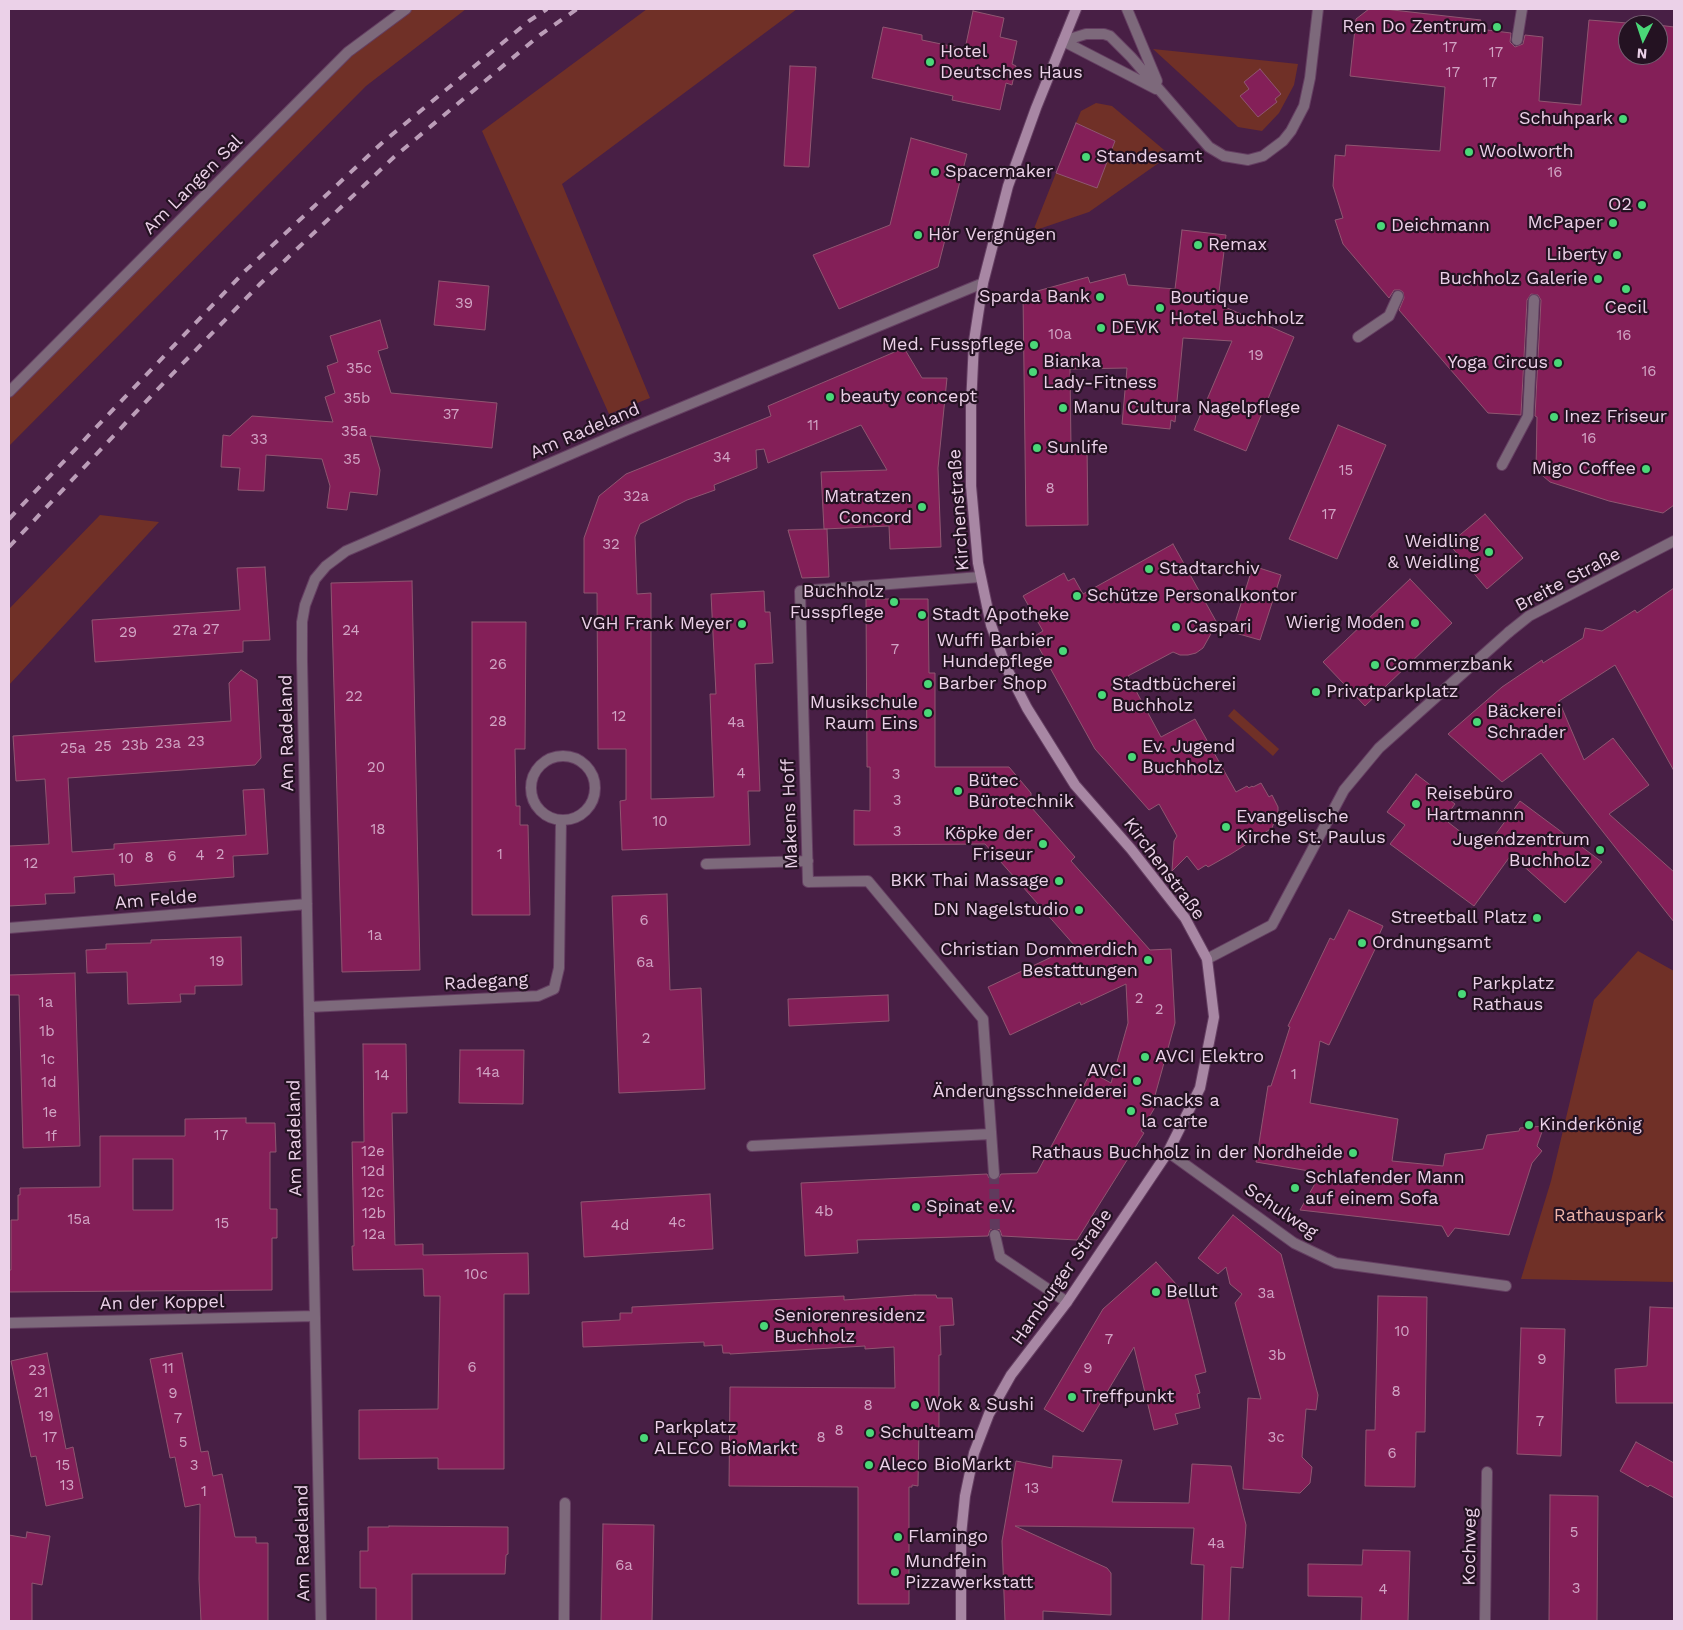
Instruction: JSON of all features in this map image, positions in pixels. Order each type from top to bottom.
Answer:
[{"type":"main road","name":"Kirchenstraße","points":[[1076,9],[1036,108],[1008,186],[982,283],[974,341],[971,406],[972,486],[980,577],[991,624],[1006,667],[1027,708],[1075,785],[1131,848],[1185,918],[1207,958]]},
{"type":"main road","name":"Hamburger Straße","points":[[961,1621],[960,1535],[966,1489],[974,1453],[989,1414],[1011,1374],[1067,1302],[1168,1152],[1200,1088],[1214,1017],[1207,958]]},
{"type":"street","name":"Am Langen Sal","points":[[9,392],[348,52],[406,9]]},
{"type":"street","points":[[1127,9],[1161,92]]},
{"type":"street","points":[[1063,41],[1086,34],[1110,36],[1122,47],[1210,147],[1231,159],[1248,160],[1270,152],[1283,141],[1291,131],[1304,106],[1310,78],[1318,9]]},
{"type":"street","points":[[1518,40],[1522,9]]},
{"type":"street","points":[[1063,41],[1161,92]]},
{"type":"street","name":"Am Radeland","points":[[321,1621],[302,622],[305,606],[315,580],[326,566],[346,550],[627,430],[982,283]]},
{"type":"street","points":[[1358,337],[1389,316],[1398,296]]},
{"type":"street","points":[[1502,465],[1528,416],[1534,300]]},
{"type":"street","name":"Breite Straße","points":[[1207,958],[1272,925],[1344,790],[1379,748],[1529,616],[1674,541]]},
{"type":"street","name":"Makens Hoff","points":[[980,577],[800,592],[808,882],[868,881],[983,1019],[994,1174]]},
{"type":"street","points":[[570,756],[586,764],[591,771],[596,788],[594,796],[585,812],[570,819],[561,820],[544,814],[538,808],[533,801],[531,783],[533,774],[545,761],[553,757],[570,756]]},
{"type":"street","name":"Radegang","points":[[309,1007],[538,996],[554,989],[559,968],[561,820]]},
{"type":"street","points":[[706,864],[808,861]]},
{"type":"street","name":"Am Felde","points":[[9,928],[307,904]]},
{"type":"street","points":[[752,1146],[991,1134]]},
{"type":"street","name":"Schulweg","points":[[1168,1152],[1294,1243],[1336,1263],[1506,1286]]},
{"type":"street","points":[[995,1235],[1000,1257],[1067,1302]]},
{"type":"street","name":"An der Koppel","points":[[9,1323],[315,1316]]},
{"type":"street","name":"Kochweg","points":[[1485,1621],[1486,1472]]},
{"type":"street","points":[[564,1621],[566,1503]]},
{"type":"green space","points":[[406,9],[466,9],[366,86],[9,446],[9,392],[348,52]]},
{"type":"green space","points":[[647,9],[797,9],[562,184],[650,398],[609,414],[482,131]]},
{"type":"green space","points":[[1153,49],[1298,64],[1294,85],[1279,113],[1262,131],[1238,127]]},
{"type":"green space","points":[[1096,103],[1112,106],[1170,155],[1089,212],[1033,231],[1056,173],[1097,187],[1115,141],[1076,123],[1081,111]]},
{"type":"green space","points":[[100,515],[159,522],[9,685],[9,609]]},
{"type":"green space","points":[[1234,709],[1279,749],[1273,756],[1228,716]]},
{"type":"green space","name":"Rathauspark","points":[[1638,951],[1674,971],[1674,1282],[1521,1279],[1551,1181],[1594,1000]]},
{"type":"building","points":[[1369,9],[1384,9],[1481,20],[1479,29],[1511,33],[1510,42],[1515,47],[1523,44],[1525,35],[1543,37],[1539,101],[1581,105],[1589,20],[1618,22],[1618,65],[1668,65],[1668,26],[1674,27],[1674,505],[1663,513],[1609,501],[1550,482],[1536,470],[1537,417],[1535,416],[1541,300],[1538,295],[1531,294],[1527,300],[1521,415],[1488,413],[1399,310],[1404,298],[1403,292],[1394,290],[1389,298],[1343,244],[1335,220],[1343,218],[1333,186],[1335,155],[1345,156],[1346,145],[1440,151],[1445,87],[1350,76],[1356,19]]},
{"type":"building","points":[[973,11],[1004,18],[1000,37],[1017,41],[1012,64],[1016,66],[1012,85],[1006,83],[1000,110],[952,100],[953,96],[872,78],[883,27],[922,35],[922,40],[965,49]]},
{"type":"building","points":[[790,66],[816,67],[809,167],[784,166]]},
{"type":"building","points":[[1260,69],[1281,94],[1275,99],[1277,102],[1258,117],[1240,96],[1249,89],[1244,82]]},
{"type":"building","name":"Standesamt","points":[[1076,123],[1115,141],[1097,188],[1056,173]]},
{"type":"building","points":[[911,138],[967,154],[938,267],[839,309],[813,255],[890,225]]},
{"type":"building","points":[[1182,230],[1226,235],[1218,300],[1228,301],[1227,308],[1294,337],[1246,451],[1194,430],[1232,341],[1183,338],[1175,422],[1171,420],[1170,429],[1122,424],[1127,368],[1070,369],[1071,447],[1087,446],[1088,525],[1026,526],[1023,295],[1088,277],[1090,283],[1125,274],[1128,285],[1175,289]]},
{"type":"building","points":[[439,281],[489,286],[485,330],[434,325]]},
{"type":"building","points":[[380,320],[388,348],[378,351],[391,393],[497,403],[492,448],[370,436],[380,470],[377,495],[350,492],[347,510],[327,508],[330,486],[322,459],[266,455],[264,491],[238,490],[240,468],[221,467],[223,435],[230,436],[252,416],[333,422],[325,397],[335,393],[327,366],[338,362],[330,336]]},
{"type":"building","points":[[904,348],[922,378],[947,378],[938,468],[941,547],[890,549],[889,526],[824,529],[821,472],[887,470],[861,425],[768,463],[764,449],[756,450],[757,468],[714,485],[715,490],[687,500],[640,524],[635,537],[637,594],[651,593],[651,799],[714,797],[710,694],[716,694],[711,594],[764,591],[765,612],[770,612],[773,663],[755,664],[760,791],[748,791],[750,845],[622,850],[620,801],[626,800],[626,749],[598,749],[597,593],[584,593],[584,538],[599,496],[626,474],[771,416],[768,406]]},
{"type":"building","points":[[1338,425],[1386,445],[1337,559],[1289,539]]},
{"type":"building","points":[[1485,514],[1523,558],[1487,589],[1449,544]]},
{"type":"building","points":[[827,529],[829,577],[802,578],[788,530]]},
{"type":"building","points":[[1173,544],[1217,623],[1203,648],[1196,653],[1180,655],[1173,652],[1128,676],[1161,737],[1195,719],[1236,792],[1247,786],[1249,788],[1261,783],[1269,797],[1272,795],[1278,811],[1272,828],[1231,854],[1208,867],[1206,865],[1198,870],[1187,856],[1172,871],[1174,841],[1177,836],[1159,804],[1149,810],[1095,749],[1033,637],[1043,631],[1023,596],[1064,573],[1068,581],[1074,578],[1083,594]]},
{"type":"building","points":[[1253,566],[1281,575],[1260,640],[1232,632]]},
{"type":"building","points":[[265,567],[270,640],[243,641],[243,652],[95,662],[92,620],[240,610],[237,568]]},
{"type":"building","points":[[1410,579],[1452,623],[1365,706],[1323,662]]},
{"type":"building","points":[[412,581],[420,970],[342,972],[331,583]]},
{"type":"building","points":[[1674,588],[1674,771],[1615,665],[1559,701],[1584,760],[1613,738],[1649,785],[1609,814],[1674,872],[1674,922],[1541,753],[1502,782],[1448,734],[1502,687],[1542,660],[1543,663],[1583,638],[1585,628],[1602,631],[1635,610],[1637,613]]},
{"type":"building","points":[[866,599],[928,599],[929,673],[935,673],[935,767],[1009,767],[1031,793],[1031,807],[1075,857],[1071,861],[1150,950],[1171,949],[1175,1023],[1154,1099],[1158,1102],[1141,1131],[1144,1133],[1077,1240],[1002,1236],[1000,1230],[994,1228],[990,1230],[988,1236],[857,1240],[858,1253],[805,1256],[801,1183],[987,1174],[994,1181],[1001,1174],[1037,1173],[1091,1072],[1111,1083],[1128,1023],[1126,984],[1081,1005],[1080,1002],[1010,1035],[988,987],[1075,946],[985,844],[854,845],[854,810],[870,811],[870,767],[867,767]]},
{"type":"building","points":[[472,622],[526,622],[525,749],[515,749],[516,806],[520,806],[520,825],[528,825],[530,915],[472,915]]},
{"type":"building","points":[[241,670],[257,680],[261,758],[255,765],[68,778],[72,852],[114,849],[114,844],[246,835],[243,790],[264,789],[268,854],[233,856],[234,877],[115,886],[114,874],[74,877],[75,893],[45,894],[46,904],[9,906],[9,846],[49,844],[45,779],[16,781],[13,736],[231,721],[229,683]]},
{"type":"building","points":[[1416,774],[1455,804],[1444,819],[1484,850],[1520,801],[1602,862],[1565,903],[1511,855],[1474,906],[1390,844],[1405,825],[1387,812]]},
{"type":"building","points":[[667,894],[670,990],[701,988],[705,1089],[619,1093],[612,896]]},
{"type":"building","points":[[1349,910],[1383,926],[1375,944],[1377,945],[1329,1045],[1320,1041],[1310,1103],[1398,1119],[1392,1161],[1443,1166],[1445,1154],[1483,1149],[1487,1135],[1519,1131],[1520,1128],[1544,1126],[1537,1146],[1542,1151],[1532,1163],[1509,1235],[1455,1228],[1448,1237],[1442,1226],[1300,1210],[1321,1173],[1256,1162],[1268,1086],[1271,1086],[1290,1027],[1288,1026],[1330,938],[1334,940]]},
{"type":"building","points":[[241,937],[242,985],[195,986],[195,994],[180,994],[181,1002],[128,1004],[127,972],[87,973],[86,950],[106,949],[106,944],[151,943],[151,940]]},
{"type":"building","points":[[75,973],[80,1146],[23,1148],[19,995],[9,995],[9,975]]},
{"type":"building","points":[[888,995],[889,1021],[789,1026],[788,999]]},
{"type":"building","points":[[363,1044],[406,1044],[407,1113],[392,1113],[395,1245],[423,1244],[423,1255],[528,1253],[529,1294],[504,1294],[504,1469],[438,1469],[438,1458],[359,1459],[359,1410],[438,1409],[440,1296],[424,1296],[423,1269],[353,1270],[352,1142],[364,1142]]},
{"type":"building","points":[[460,1050],[524,1050],[523,1104],[459,1103]]},
{"type":"building","points":[[246,1118],[246,1123],[275,1123],[276,1152],[270,1152],[270,1209],[277,1209],[277,1238],[272,1238],[272,1290],[9,1292],[11,1220],[18,1220],[18,1195],[20,1195],[20,1188],[100,1187],[100,1136],[185,1136],[185,1119]],"holes":[[[133,1159],[173,1159],[173,1210],[133,1210]]]},
{"type":"building","points":[[710,1194],[713,1249],[584,1257],[581,1202]]},
{"type":"building","points":[[1233,1215],[1281,1254],[1318,1395],[1316,1410],[1306,1409],[1302,1457],[1312,1467],[1310,1483],[1300,1493],[1243,1489],[1248,1398],[1261,1399],[1235,1303],[1242,1294],[1230,1284],[1226,1267],[1218,1274],[1198,1258]]},
{"type":"building","points":[[1156,1262],[1187,1296],[1206,1372],[1195,1375],[1200,1393],[1197,1394],[1200,1408],[1175,1414],[1178,1424],[1154,1430],[1134,1347],[1083,1432],[1044,1409],[1103,1309]]},
{"type":"building","points":[[936,1295],[937,1298],[952,1298],[954,1325],[940,1326],[939,1430],[919,1429],[918,1486],[912,1485],[912,1487],[909,1487],[909,1604],[858,1604],[858,1487],[729,1486],[730,1387],[895,1388],[894,1347],[865,1349],[865,1346],[730,1354],[723,1353],[722,1345],[704,1346],[704,1342],[583,1347],[582,1322],[620,1320],[620,1313],[632,1313],[632,1307],[844,1296],[844,1300]]},
{"type":"building","points":[[1378,1296],[1427,1297],[1425,1432],[1416,1432],[1415,1487],[1365,1486],[1366,1430],[1375,1430]]},
{"type":"building","points":[[1650,1307],[1674,1308],[1674,1403],[1616,1403],[1615,1369],[1647,1366]]},
{"type":"building","points":[[1521,1328],[1565,1329],[1561,1456],[1517,1454]]},
{"type":"building","points":[[47,1353],[66,1449],[73,1447],[83,1498],[46,1506],[36,1456],[31,1457],[11,1361]]},
{"type":"building","points":[[182,1353],[201,1452],[208,1451],[213,1476],[222,1474],[235,1537],[256,1537],[256,1543],[268,1543],[268,1621],[201,1621],[199,1579],[200,1504],[185,1507],[175,1457],[170,1458],[150,1359]]},
{"type":"building","points":[[1636,1442],[1674,1463],[1674,1498],[1650,1485],[1648,1487],[1620,1471]]},
{"type":"building","points":[[1053,1456],[1122,1460],[1112,1502],[1189,1503],[1192,1464],[1231,1466],[1246,1525],[1243,1568],[1231,1567],[1229,1621],[1202,1621],[1204,1565],[1191,1564],[1194,1528],[1015,1526],[1107,1568],[1111,1573],[1111,1615],[1043,1611],[1043,1621],[1005,1621],[1002,1541],[1016,1461],[1052,1468]]},
{"type":"building","points":[[1550,1495],[1598,1496],[1597,1621],[1549,1621]]},
{"type":"building","points":[[603,1524],[654,1525],[652,1621],[601,1621]]},
{"type":"building","points":[[368,1527],[508,1527],[508,1554],[506,1555],[505,1574],[412,1574],[412,1621],[376,1621],[376,1588],[360,1588],[360,1551],[368,1551]]},
{"type":"building","points":[[27,1532],[50,1536],[42,1585],[32,1583],[32,1621],[9,1621],[9,1535],[26,1538]]},
{"type":"building","points":[[1363,1550],[1410,1551],[1408,1621],[1361,1621],[1362,1597],[1308,1596],[1308,1564],[1362,1565]]},
{"type":"tunnel","points":[[994,1174],[995,1235]]},
{"type":"railway","points":[[9,519],[245,271],[383,142],[529,21],[547,9]]},
{"type":"railway","points":[[9,547],[260,284],[394,157],[540,35],[577,9]]},
{"type":"place","name":"Ren Do Zentrum","points":[[1497,27]]},
{"type":"place","name":"Hotel Deutsches Haus","points":[[930,62]]},
{"type":"place","name":"Schuhpark","points":[[1623,119]]},
{"type":"place","name":"Woolworth","points":[[1469,152]]},
{"type":"place","name":"Standesamt","points":[[1086,157]]},
{"type":"place","name":"Spacemaker","points":[[935,172]]},
{"type":"place","name":"O2","points":[[1642,205]]},
{"type":"place","name":"McPaper","points":[[1613,223]]},
{"type":"place","name":"Deichmann","points":[[1381,226]]},
{"type":"place","name":"Hör Vergnügen","points":[[918,235]]},
{"type":"place","name":"Remax","points":[[1198,245]]},
{"type":"place","name":"Liberty","points":[[1617,255]]},
{"type":"place","name":"Buchholz Galerie","points":[[1598,279]]},
{"type":"place","name":"Cecil","points":[[1626,289]]},
{"type":"place","name":"Sparda Bank","points":[[1100,297]]},
{"type":"place","name":"Boutique Hotel Buchholz","points":[[1160,308]]},
{"type":"place","name":"DEVK","points":[[1101,328]]},
{"type":"place","name":"Med. Fusspflege","points":[[1034,345]]},
{"type":"place","name":"Yoga Circus","points":[[1558,363]]},
{"type":"place","name":"Bianka Lady-Fitness","points":[[1033,372]]},
{"type":"place","name":"beauty concept","points":[[830,397]]},
{"type":"place","name":"Manu Cultura Nagelpflege","points":[[1063,408]]},
{"type":"place","name":"Inez Friseur","points":[[1554,417]]},
{"type":"place","name":"Sunlife","points":[[1037,448]]},
{"type":"place","name":"Migo Coffee","points":[[1646,469]]},
{"type":"place","name":"Matratzen Concord","points":[[922,507]]},
{"type":"place","name":"Weidling & Weidling","points":[[1489,552]]},
{"type":"place","name":"Stadtarchiv","points":[[1149,569]]},
{"type":"place","name":"Schütze Personalkontor","points":[[1077,596]]},
{"type":"place","name":"Buchholz Fusspflege","points":[[894,602]]},
{"type":"place","name":"Stadt Apotheke","points":[[922,615]]},
{"type":"place","name":"Wierig Moden","points":[[1415,623]]},
{"type":"place","name":"VGH Frank Meyer","points":[[742,624]]},
{"type":"place","name":"Caspari","points":[[1176,627]]},
{"type":"place","name":"Wuffi Barbier Hundepflege","points":[[1063,651]]},
{"type":"place","name":"Commerzbank","points":[[1375,665]]},
{"type":"place","name":"Barber Shop","points":[[928,684]]},
{"type":"place","name":"Privatparkplatz","points":[[1316,692]]},
{"type":"place","name":"Stadtbücherei Buchholz","points":[[1102,695]]},
{"type":"place","name":"Musikschule Raum Eins","points":[[928,713]]},
{"type":"place","name":"Bäckerei Schrader","points":[[1477,722]]},
{"type":"place","name":"Ev. Jugend Buchholz","points":[[1132,757]]},
{"type":"place","name":"Bütec Bürotechnik","points":[[958,791]]},
{"type":"place","name":"Reisebüro Hartmannn","points":[[1416,804]]},
{"type":"place","name":"Evangelische Kirche St. Paulus","points":[[1226,827]]},
{"type":"place","name":"Köpke der Friseur","points":[[1043,844]]},
{"type":"place","name":"Jugendzentrum Buchholz","points":[[1600,850]]},
{"type":"place","name":"BKK Thai Massage","points":[[1059,881]]},
{"type":"place","name":"DN Nagelstudio","points":[[1079,910]]},
{"type":"place","name":"Streetball Platz","points":[[1537,918]]},
{"type":"place","name":"Ordnungsamt","points":[[1362,943]]},
{"type":"place","name":"Christian Dommerdich Bestattungen","points":[[1148,960]]},
{"type":"place","name":"Parkplatz Rathaus","points":[[1462,994]]},
{"type":"place","name":"AVCI Elektro","points":[[1145,1057]]},
{"type":"place","name":"AVCI Änderungsschneiderei","points":[[1137,1081]]},
{"type":"place","name":"Snacks a la carte","points":[[1131,1111]]},
{"type":"place","name":"Kinderkönig","points":[[1529,1125]]},
{"type":"place","name":"Rathaus Buchholz in der Nordheide","points":[[1353,1153]]},
{"type":"place","name":"Schlafender Mann auf einem Sofa","points":[[1295,1188]]},
{"type":"place","name":"Spinat e.V.","points":[[916,1207]]},
{"type":"place","name":"Bellut","points":[[1156,1292]]},
{"type":"place","name":"Seniorenresidenz Buchholz","points":[[764,1326]]},
{"type":"place","name":"Treffpunkt","points":[[1072,1397]]},
{"type":"place","name":"Wok & Sushi","points":[[915,1405]]},
{"type":"place","name":"Schulteam","points":[[870,1433]]},
{"type":"place","name":"Parkplatz ALECO BioMarkt","points":[[644,1438]]},
{"type":"place","name":"Aleco BioMarkt","points":[[869,1465]]},
{"type":"place","name":"Flamingo","points":[[898,1537]]},
{"type":"place","name":"Mundfein Pizzawerkstatt","points":[[895,1572]]}]
